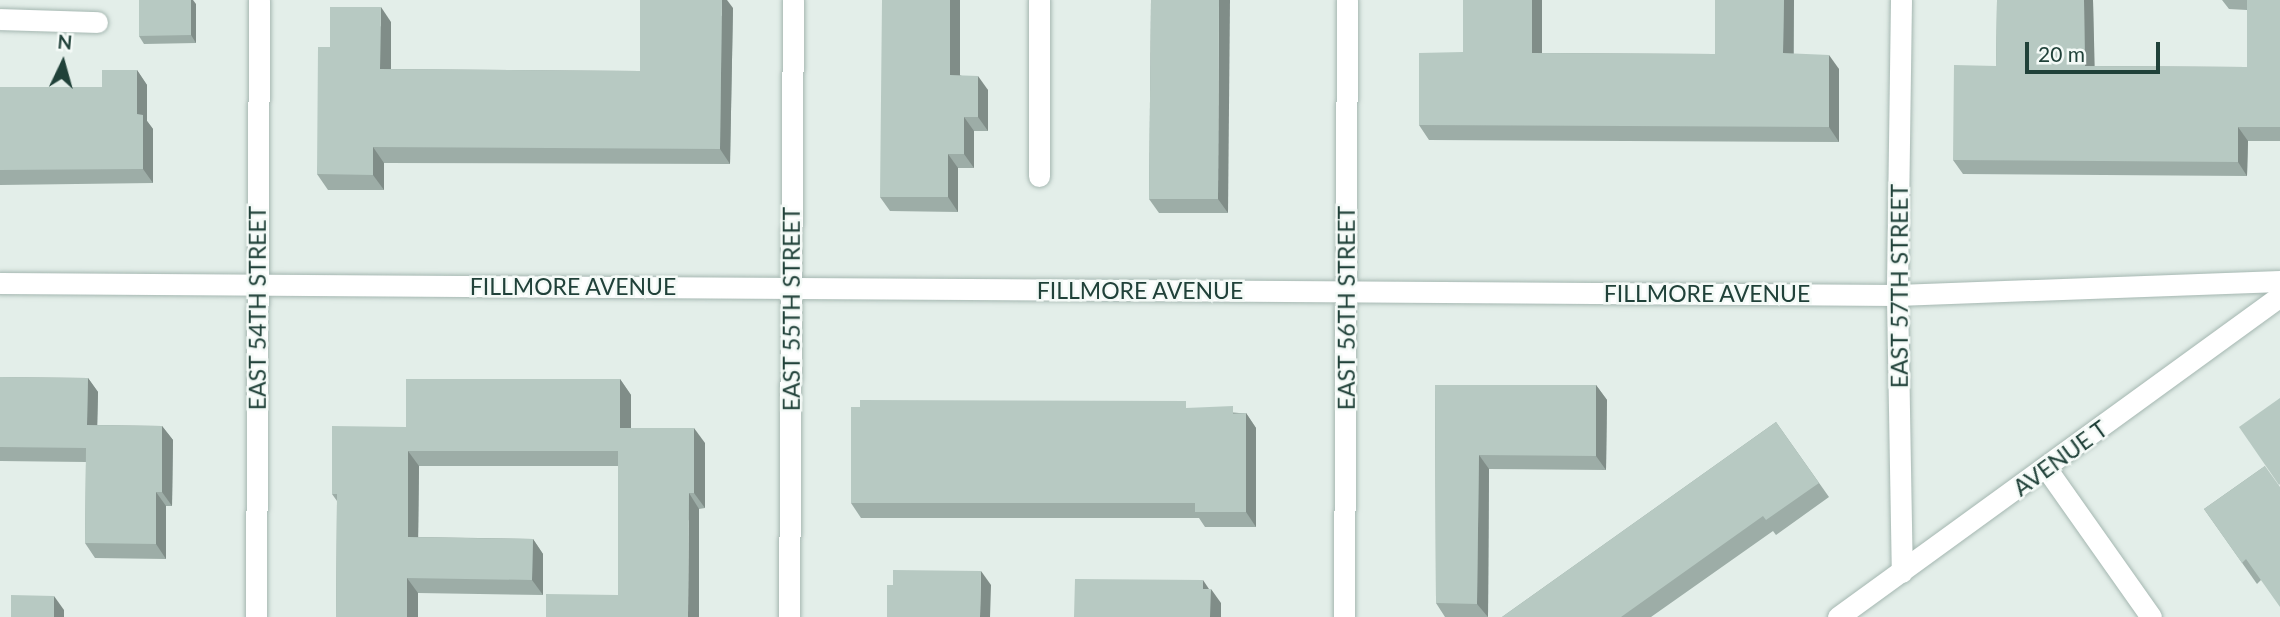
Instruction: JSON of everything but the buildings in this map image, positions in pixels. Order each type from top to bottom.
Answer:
[{"type":"street","name":"EAST 54TH STREET","points":[[256,617],[259,0]]},
{"type":"street","name":"EAST 55TH STREET","points":[[789,617],[793,0]]},
{"type":"street","points":[[1039,0],[1039,176]]},
{"type":"street","name":"EAST 56TH STREET","points":[[1344,617],[1348,0]]},
{"type":"street","name":"EAST 57TH STREET","points":[[1901,0],[1898,295],[1902,572]]},
{"type":"street","points":[[0,19],[97,22]]},
{"type":"street","name":"FILLMORE AVENUE","points":[[0,282],[1898,295],[2280,281]]},
{"type":"street","name":"AVENUE T","points":[[1838,617],[2280,296]]},
{"type":"street","points":[[2046,468],[2151,617]]}]
